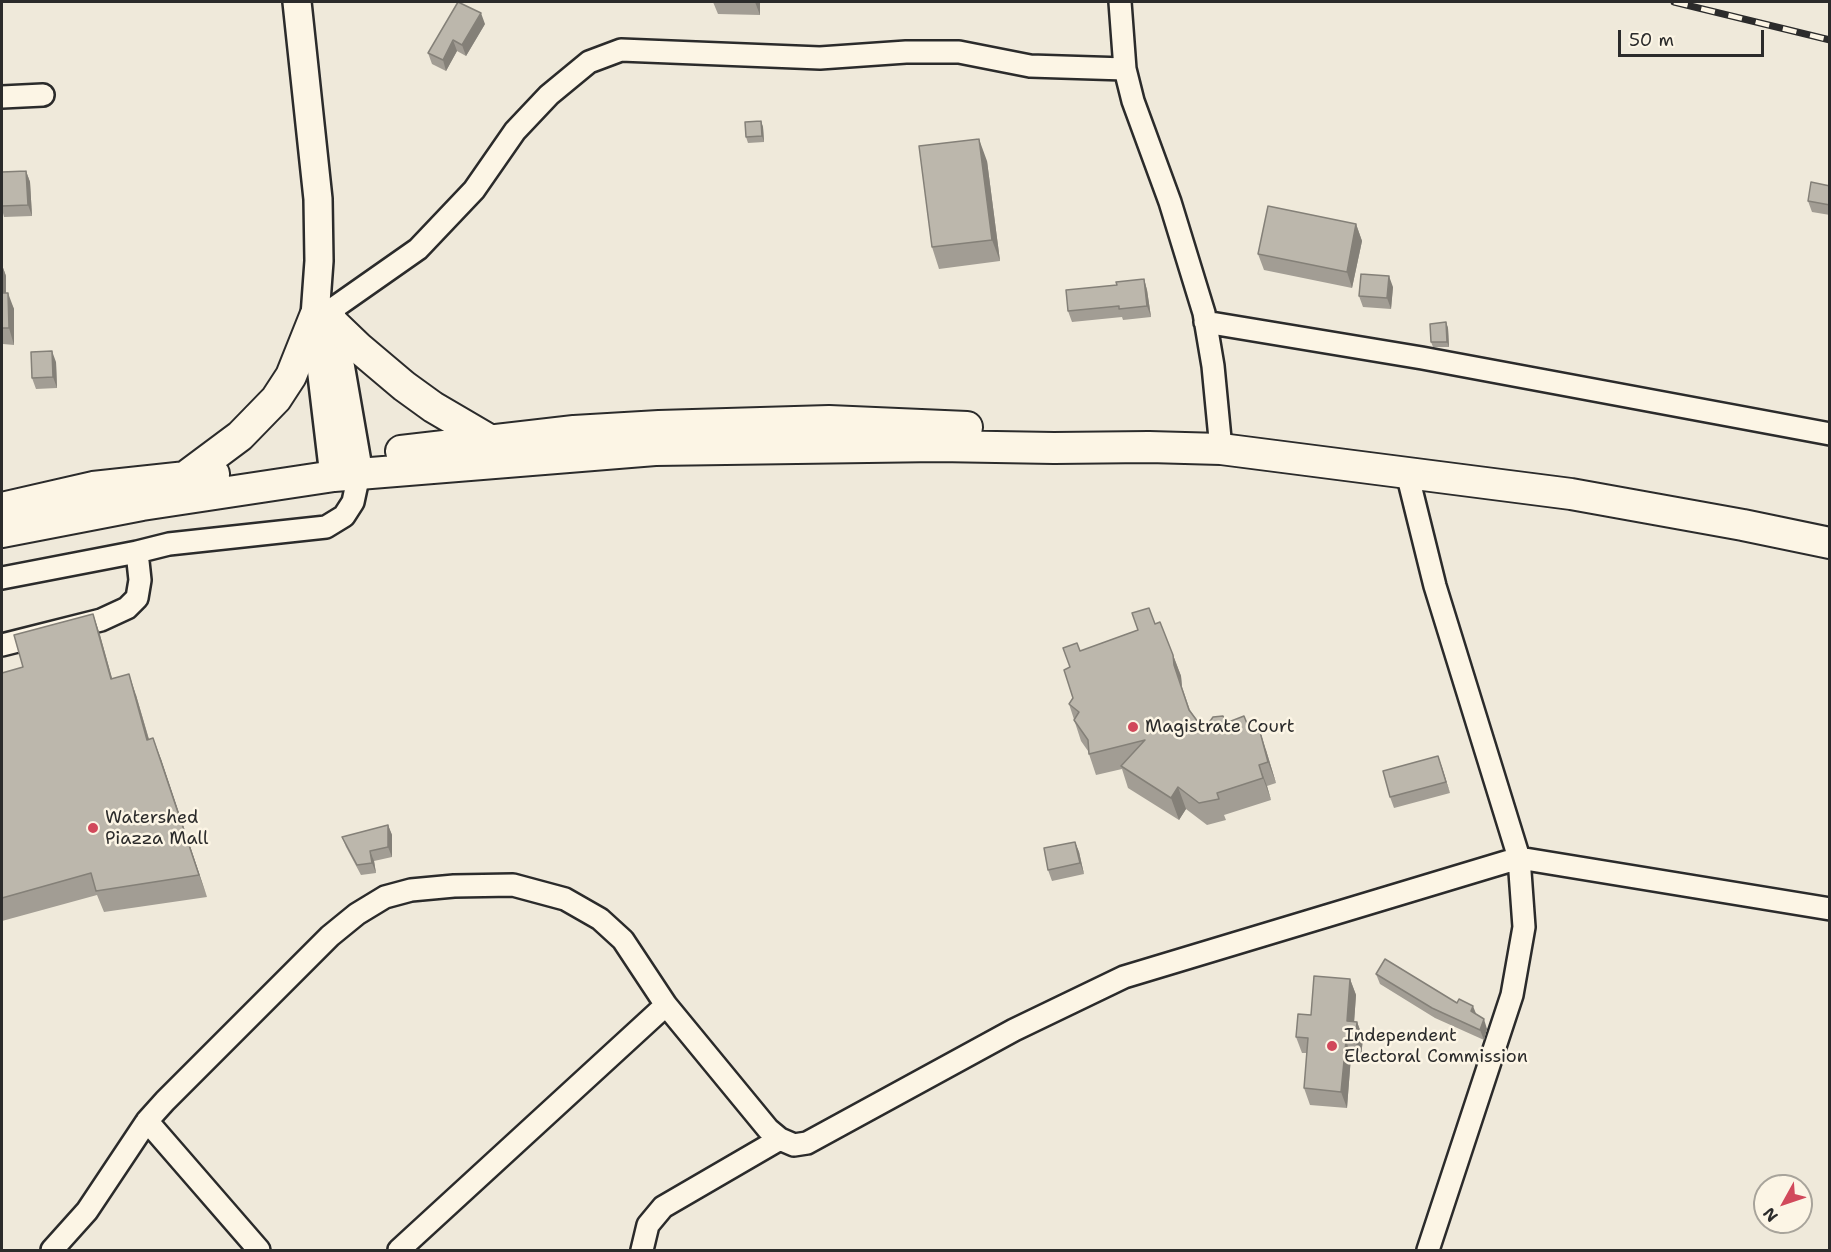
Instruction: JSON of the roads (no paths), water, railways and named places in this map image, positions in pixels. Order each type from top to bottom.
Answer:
[{"type":"highway","points":[[182,478],[240,436],[276,399],[326,317],[404,386],[433,407],[491,441]]},
{"type":"highway","points":[[2,532],[346,466],[491,441],[574,431],[829,421],[1047,430],[1149,447]]},
{"type":"highway","points":[[2,507],[93,488],[182,478],[346,466],[655,450],[938,446],[1149,447],[1221,449],[1571,494],[1830,543]]},
{"type":"main road","points":[[297,2],[318,199],[319,261],[346,466]]},
{"type":"street","points":[[1120,2],[1125,69],[1133,101],[1170,202],[1205,321],[1213,366],[1221,449]]},
{"type":"street","points":[[326,317],[418,249],[474,190],[515,131],[549,94],[589,62],[621,50],[820,58],[906,52],[960,52],[1030,66],[1125,69]]},
{"type":"street","points":[[2,97],[44,95]]},
{"type":"street","points":[[1205,321],[1422,358],[1830,434]]},
{"type":"street","points":[[2,578],[169,544],[326,527],[344,516],[353,502],[346,466]]},
{"type":"street","points":[[1407,473],[1435,586],[1519,858],[1524,927],[1512,995],[1428,1251]]},
{"type":"street","points":[[2,645],[101,620],[127,608],[136,598],[140,580],[137,552]]},
{"type":"street","points":[[52,1251],[87,1211],[147,1121],[165,1101],[330,936],[357,914],[385,897],[411,890],[454,886],[513,885],[564,899],[600,919],[623,940],[666,1005],[768,1129],[780,1139],[794,1145],[807,1143],[1014,1030],[1124,977],[1519,858],[1830,909]]},
{"type":"street","points":[[399,1251],[666,1005]]},
{"type":"street","points":[[147,1121],[259,1251]]},
{"type":"street","points":[[642,1251],[648,1225],[663,1207],[780,1139]]},
{"type":"railway","points":[[1674,2],[1830,40]]},
{"type":"place","name":"Magistrate Court","points":[[1133,727]]},
{"type":"place","name":"Watershed Piazza Mall","points":[[93,828]]},
{"type":"place","name":"Independent Electoral Commission","points":[[1332,1046]]}]
